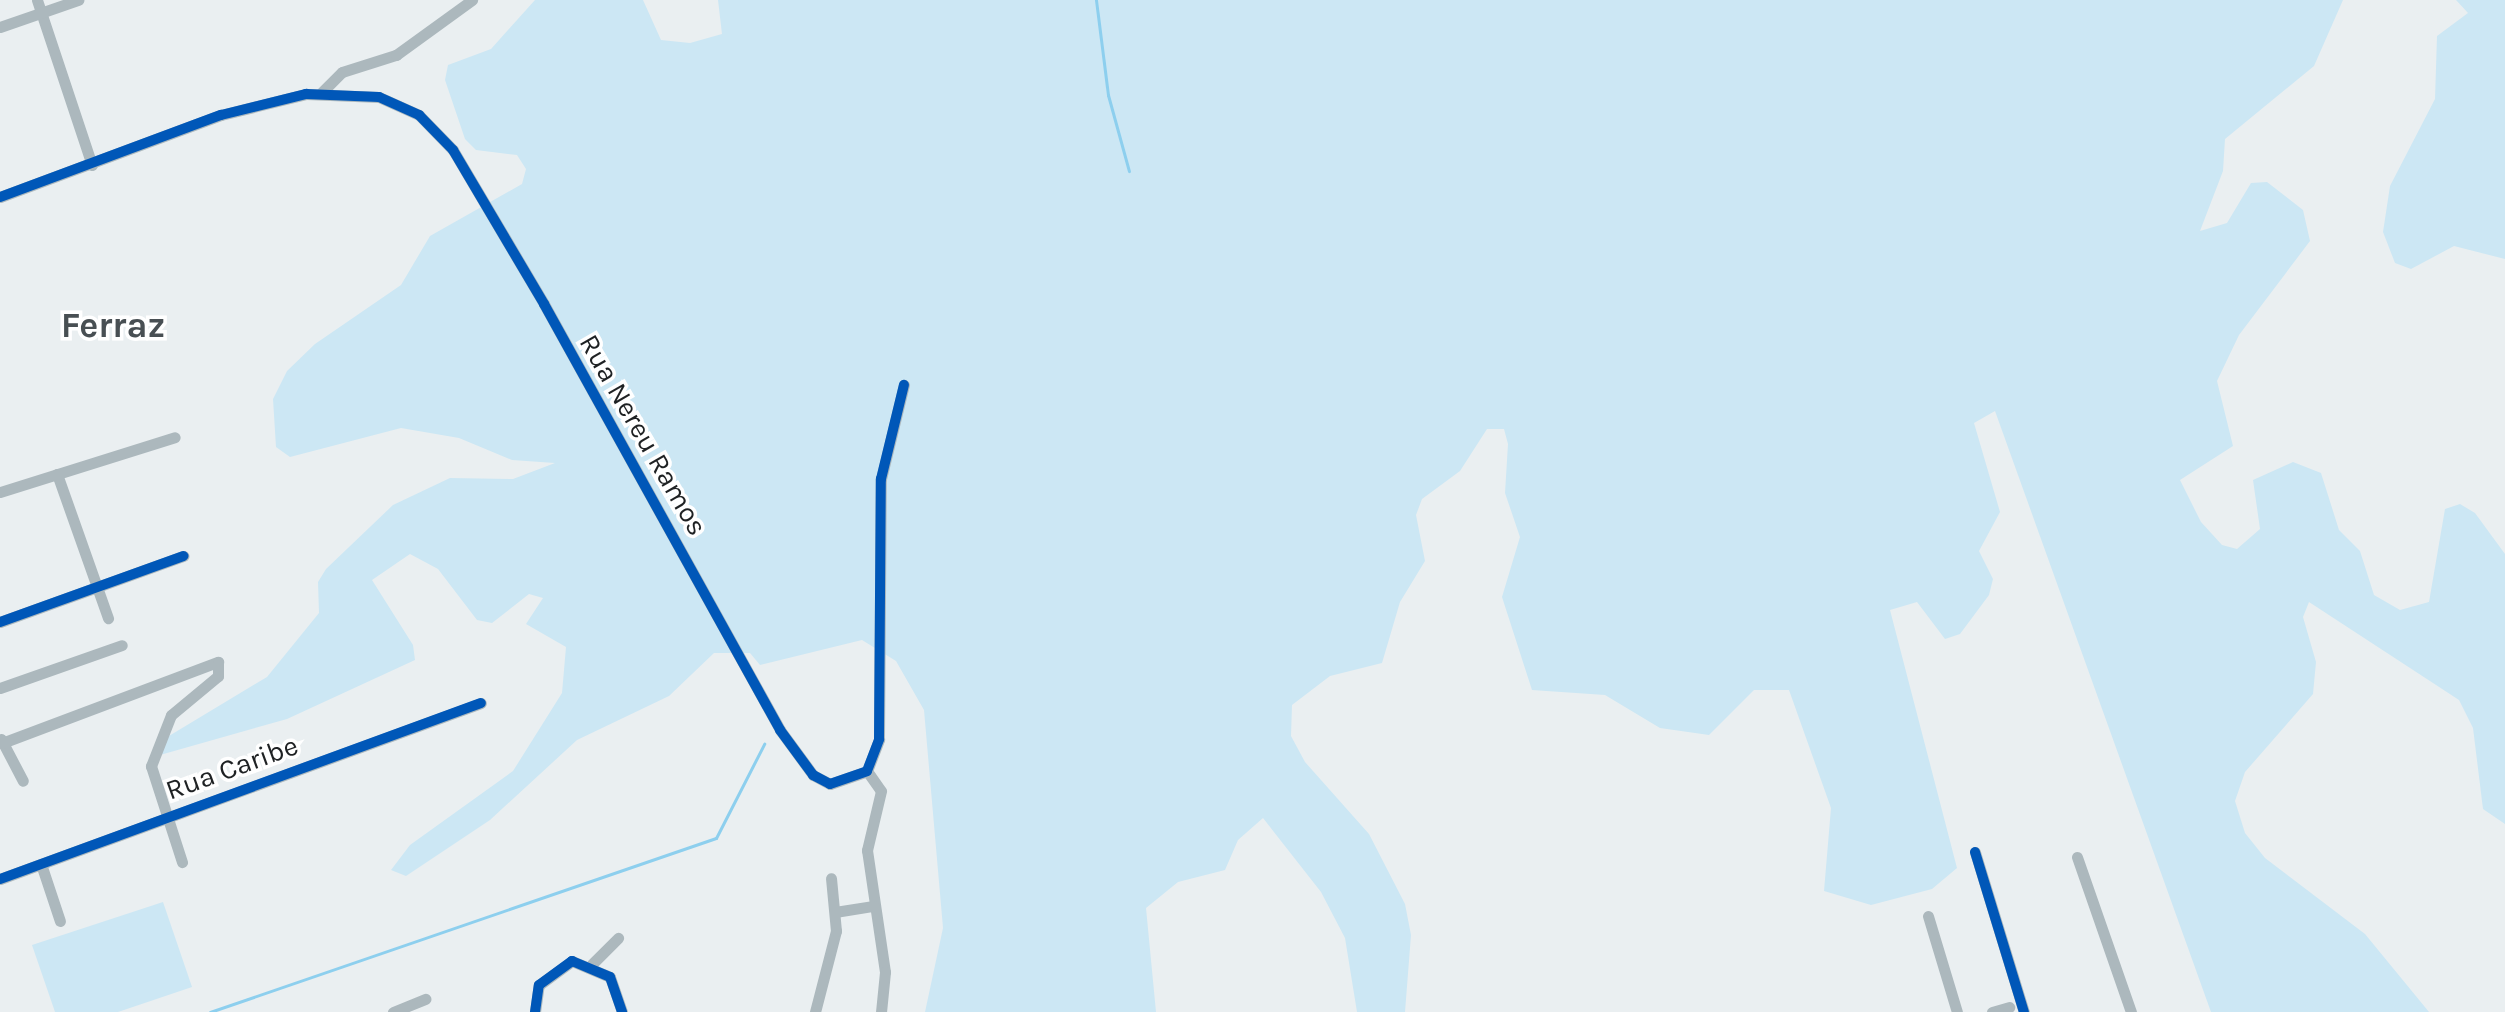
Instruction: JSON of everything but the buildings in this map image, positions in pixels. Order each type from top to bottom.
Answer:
[{"type":"street","points":[[37,0],[92,165]]},
{"type":"street","points":[[0,27],[78,0]]},
{"type":"street","points":[[322,92],[342,72],[396,55],[472,0]]},
{"type":"street","name":"Rua Nereu Ramos","points":[[0,197],[221,115],[322,92],[392,100],[447,142],[780,730],[821,781],[840,783],[867,771]]},
{"type":"street","points":[[881,1012],[885,972],[867,850],[881,791],[867,771],[879,739],[881,479],[904,385]]},
{"type":"street","points":[[0,492],[175,437]]},
{"type":"street","points":[[57,474],[108,618]]},
{"type":"street","points":[[0,622],[183,556]]},
{"type":"street","points":[[0,688],[122,645]]},
{"type":"street","points":[[23,781],[1,740],[211,660],[220,666],[218,676],[177,706],[152,757],[166,818],[182,862]]},
{"type":"street","name":"Rua Caribe","points":[[0,879],[481,703]]},
{"type":"street","points":[[1975,852],[2024,1012]]},
{"type":"street","points":[[2077,857],[2131,1012]]},
{"type":"street","points":[[41,864],[60,921]]},
{"type":"street","points":[[815,1012],[817,985],[834,947],[835,912],[831,878]]},
{"type":"street","points":[[835,912],[874,906]]},
{"type":"street","points":[[1928,916],[1957,1012]]},
{"type":"street","points":[[592,964],[618,938]]},
{"type":"street","points":[[535,1012],[534,996],[549,972],[572,961],[592,964],[610,977],[622,1012]]},
{"type":"street","points":[[393,1012],[425,999]]},
{"type":"street","points":[[1992,1012],[2009,1007]]},
{"type":"shaded area","points":[[535,0],[643,0],[661,40],[690,43],[722,34],[718,0],[2343,0],[2314,66],[2225,139],[2223,171],[2200,231],[2227,223],[2251,183],[2267,182],[2303,210],[2310,241],[2239,335],[2217,381],[2233,446],[2180,480],[2201,522],[2222,545],[2237,549],[2260,529],[2253,480],[2293,462],[2321,473],[2339,530],[2360,551],[2374,595],[2400,610],[2429,602],[2445,509],[2460,504],[2475,513],[2505,554],[2505,824],[2483,809],[2473,728],[2459,700],[2309,602],[2303,617],[2316,662],[2313,694],[2245,772],[2235,801],[2245,833],[2265,858],[2365,934],[2429,1012],[2211,1012],[1995,411],[1974,423],[2000,512],[1979,551],[1993,579],[1989,595],[1960,634],[1945,639],[1917,602],[1890,610],[1957,868],[1932,889],[1871,905],[1824,891],[1831,808],[1789,690],[1754,690],[1709,735],[1660,728],[1605,695],[1532,690],[1502,597],[1520,537],[1505,493],[1508,444],[1504,429],[1487,429],[1460,471],[1422,499],[1416,515],[1425,561],[1400,602],[1382,663],[1330,676],[1292,705],[1291,736],[1305,762],[1369,834],[1405,904],[1411,935],[1405,1012],[1357,1012],[1345,938],[1321,892],[1263,818],[1238,840],[1225,870],[1178,882],[1146,908],[1156,1012],[925,1012],[943,928],[924,710],[896,661],[862,640],[760,665],[750,653],[714,653],[669,696],[577,740],[490,820],[406,876],[391,870],[410,845],[513,771],[562,693],[566,647],[526,624],[543,598],[529,594],[492,623],[477,620],[438,569],[410,554],[372,580],[413,645],[415,660],[287,719],[160,755],[159,742],[267,677],[319,613],[318,582],[326,569],[393,505],[450,478],[513,479],[555,463],[512,460],[459,438],[401,428],[290,457],[276,447],[273,399],[287,371],[315,344],[401,285],[430,236],[522,184],[526,169],[517,155],[476,150],[465,139],[445,80],[448,65],[491,49]]},
{"type":"shaded area","points":[[2456,0],[2505,0],[2505,259],[2454,246],[2411,269],[2395,263],[2383,232],[2390,186],[2435,99],[2437,36],[2468,13]]},
{"type":"shaded area","points":[[163,902],[192,987],[118,1012],[55,1012],[32,945]]},
{"type":"waterway","points":[[1096,0],[1108,95],[1129,171]]},
{"type":"waterway","points":[[210,1012],[716,838],[764,744]]},
{"type":"cycle path","points":[[0,197],[221,115],[306,94],[379,97],[419,115],[453,150],[544,304],[780,730],[813,775],[830,784],[867,771],[879,739],[881,479],[904,385]]},
{"type":"cycle path","points":[[0,622],[183,556]]},
{"type":"cycle path","points":[[0,879],[481,703]]},
{"type":"cycle path","points":[[1975,852],[2024,1012]]},
{"type":"cycle path","points":[[535,1012],[539,985],[572,961],[610,977],[622,1012]]},
{"type":"district","name":"Ferraz","points":[[113,326]]}]
